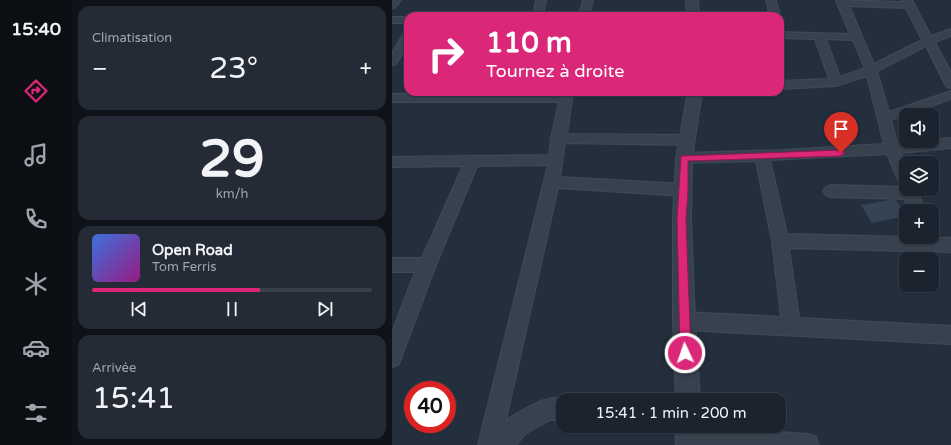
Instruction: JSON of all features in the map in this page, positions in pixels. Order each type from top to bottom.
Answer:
[{"type":"street","points":[[392,5],[396,0]]},
{"type":"street","points":[[539,12],[542,0]]},
{"type":"street","points":[[585,12],[588,0]]},
{"type":"street","points":[[692,0],[693,12]]},
{"type":"street","points":[[771,0],[774,12]]},
{"type":"street","points":[[899,166],[892,149],[871,70],[842,2],[908,2],[951,84]]},
{"type":"street","points":[[392,20],[404,20]]},
{"type":"street","points":[[784,85],[836,82],[871,70],[928,41],[951,32]]},
{"type":"street","points":[[784,35],[857,38]]},
{"type":"street","points":[[820,37],[836,82]]},
{"type":"street","points":[[392,62],[397,46]]},
{"type":"street","points":[[884,118],[951,95]]},
{"type":"street","points":[[392,98],[428,96]]},
{"type":"street","points":[[489,445],[552,182],[554,160],[566,96]]},
{"type":"street","points":[[688,393],[684,321],[682,220],[686,149],[694,96]]},
{"type":"street","points":[[558,138],[762,157],[892,149],[951,143]]},
{"type":"street","points":[[762,157],[780,241],[791,326]]},
{"type":"street","points":[[392,162],[554,160]]},
{"type":"street","points":[[392,356],[427,265],[472,161]]},
{"type":"street","points":[[552,182],[684,190]]},
{"type":"street","points":[[831,191],[899,188]]},
{"type":"street","points":[[780,241],[899,240]]},
{"type":"street","points":[[939,242],[951,245]]},
{"type":"street","points":[[392,265],[427,265]]},
{"type":"street","points":[[684,321],[951,335]]},
{"type":"street","points":[[502,445],[517,426],[548,409],[556,409]]},
{"type":"street","points":[[688,436],[808,445]]},
{"type":"building","points":[[895,199],[899,205],[899,217],[872,223],[861,205]]},
{"type":"route","points":[[685,353],[682,220],[684,158],[762,157],[841,153]]}]
